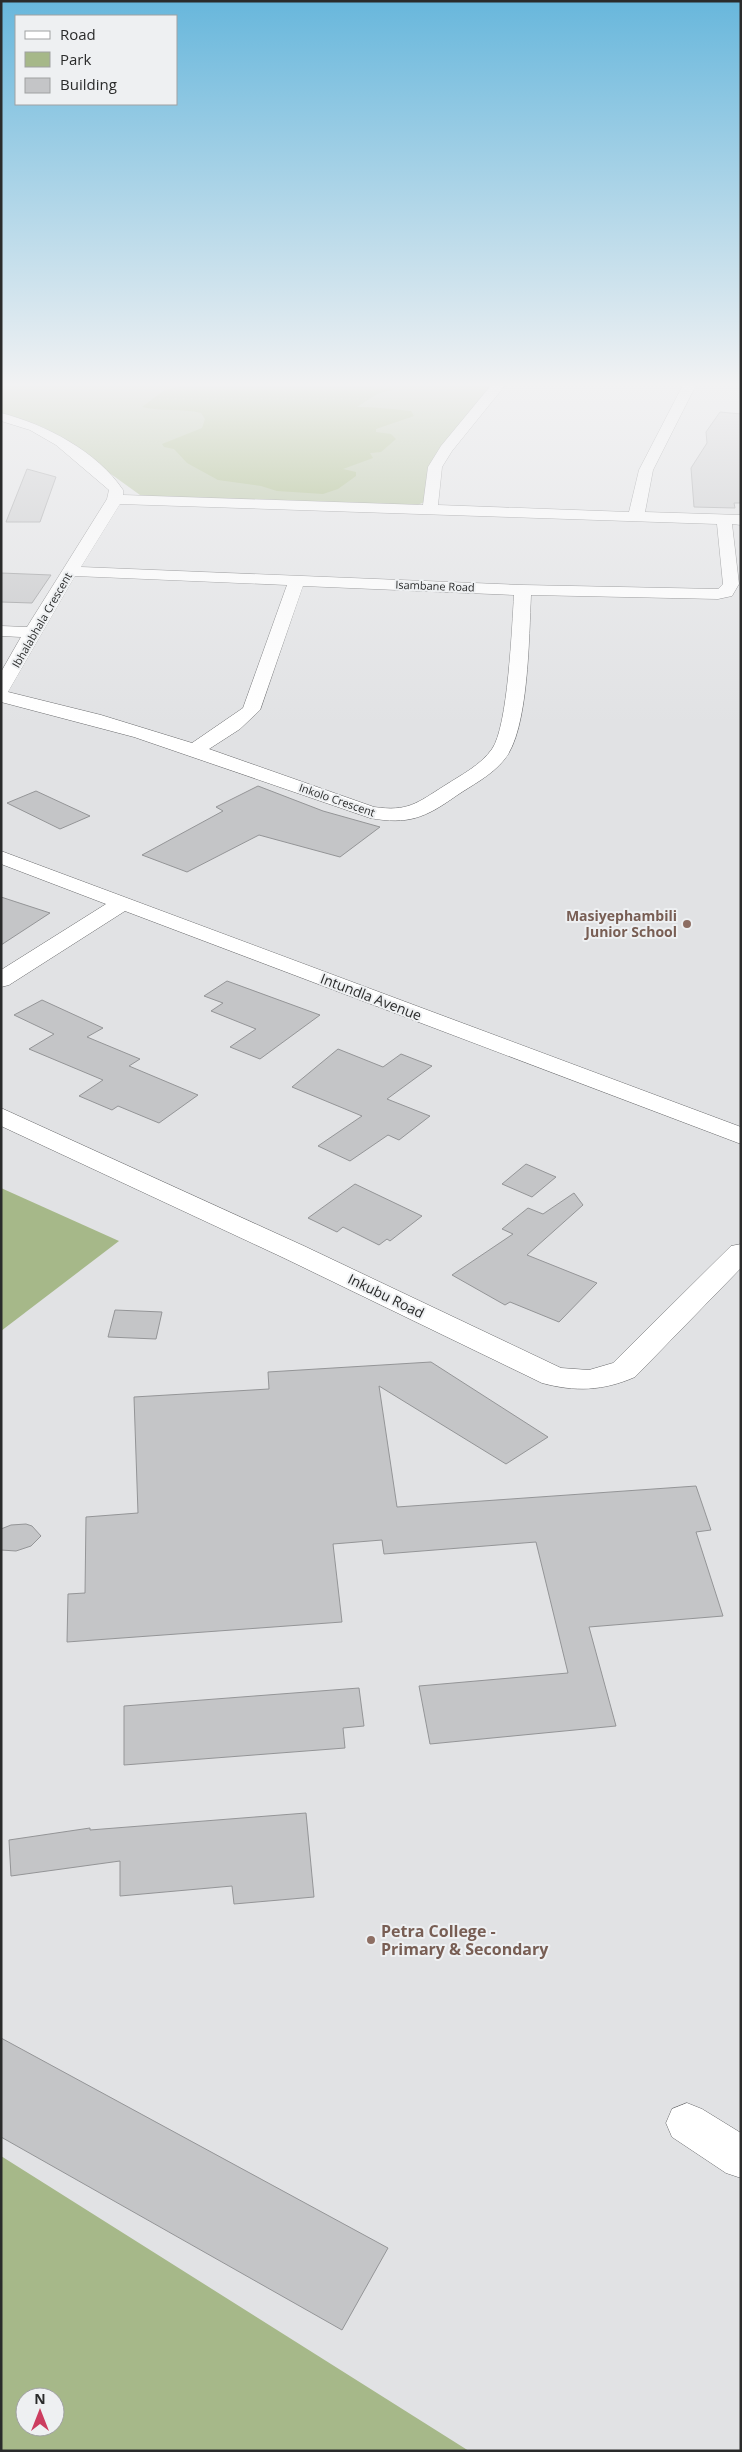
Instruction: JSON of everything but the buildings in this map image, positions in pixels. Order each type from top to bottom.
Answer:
[{"type":"street","points":[[430,510],[431,497]]},
{"type":"street","points":[[636,516],[640,497]]},
{"type":"street","points":[[115,499],[741,520]]},
{"type":"street","name":"Ibhalabhala Crescent","points":[[1,689],[32,633],[115,499]]},
{"type":"street","name":"Isambane Road","points":[[70,571],[523,590],[705,595],[726,592],[731,584],[724,520]]},
{"type":"street","points":[[195,750],[233,725],[250,710],[297,580]]},
{"type":"street","name":"Inkolo Crescent","points":[[1,696],[49,706],[195,750],[370,812],[399,816],[413,814],[425,809],[479,772],[502,749],[510,732],[520,645],[523,590]]},
{"type":"street","points":[[1,631],[32,633]]},
{"type":"street","name":"Intundla Avenue","points":[[1,857],[741,1136]]},
{"type":"street","points":[[1,980],[122,904]]},
{"type":"street","name":"Inkubu Road","points":[[1,1116],[294,1252],[553,1376],[576,1381],[604,1379],[624,1370],[741,1252]]},
{"type":"street","points":[[687,2122],[741,2158]]},
{"type":"green space","points":[[148,497],[428,497],[427,501],[415,506]]},
{"type":"green space","points":[[1,1188],[119,1241],[1,1331]]},
{"type":"green space","points":[[1,2156],[469,2451],[1,2451]]},
{"type":"place","name":"Masiyephambili Junior School","points":[[687,924]]},
{"type":"place","name":"Petra College - Primary & Secondary","points":[[371,1940]]}]
